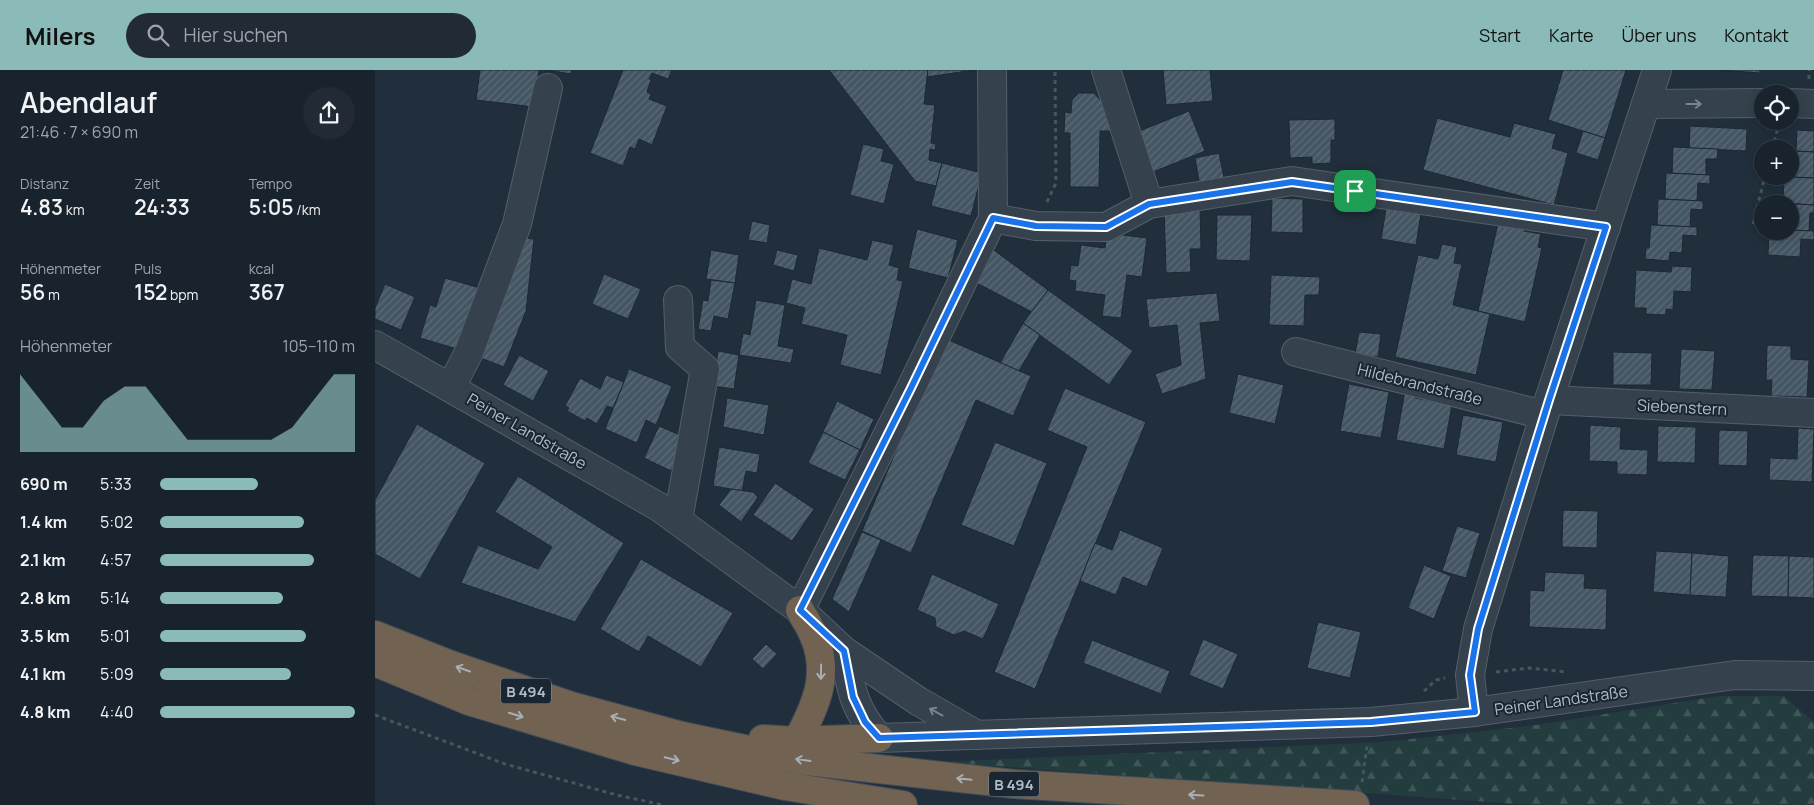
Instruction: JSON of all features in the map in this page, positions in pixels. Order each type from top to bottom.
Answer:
[{"type":"highway","points":[[797,741],[816,702],[821,676],[821,657],[813,634],[800,610]]},
{"type":"highway","name":"B 494","points":[[375,635],[451,666],[571,706],[681,736],[799,760],[1014,784],[1355,799]]},
{"type":"highway","name":"B 494","points":[[375,662],[469,701],[635,751],[785,786],[903,805]]},
{"type":"highway","points":[[681,736],[797,741],[879,738]]},
{"type":"highway","points":[[785,786],[839,805]]},
{"type":"street","points":[[800,610],[911,388],[993,218],[992,70]]},
{"type":"street","points":[[1105,70],[1149,204]]},
{"type":"street","points":[[1475,712],[1470,675],[1478,629],[1547,408],[1657,70]]},
{"type":"street","points":[[451,387],[469,352],[517,224],[548,88]]},
{"type":"street","points":[[1646,104],[1754,103]]},
{"type":"street","points":[[1799,103],[1814,104]]},
{"type":"street","points":[[993,218],[1036,226],[1106,227],[1149,204],[1292,182],[1606,227]]},
{"type":"street","points":[[678,300],[680,346],[705,369],[678,520]]},
{"type":"street","name":"Peiner Landstraße","points":[[375,345],[451,387],[678,520],[800,610],[844,651],[917,701],[979,736]]},
{"type":"street","name":"Hildebrandstraße","points":[[1296,352],[1547,408]]},
{"type":"street","name":"Siebenstern","points":[[1547,408],[1814,413]]},
{"type":"street","points":[[844,651],[853,697],[865,722],[879,738]]},
{"type":"street","name":"Peiner Landstraße","points":[[879,738],[1371,722],[1475,712],[1735,675],[1814,676]]},
{"type":"path","points":[[1036,226],[1056,183],[1055,70]]},
{"type":"path","points":[[1753,224],[1763,185]]},
{"type":"path","points":[[1418,696],[1436,680],[1470,675]]},
{"type":"path","points":[[375,715],[505,764],[617,795],[663,805]]},
{"type":"path","points":[[1355,799],[1371,722]]},
{"type":"green space","points":[[1719,696],[1784,696],[1814,722],[1814,805],[1530,805],[939,762],[1383,742],[1529,726]]},
{"type":"building","points":[[480,70],[539,70],[534,107],[476,100]]},
{"type":"building","points":[[547,70],[572,70],[571,74]]},
{"type":"building","points":[[623,70],[672,70],[668,79],[652,73],[647,92],[651,94],[649,99],[667,106],[652,145],[639,139],[635,149],[630,147],[623,166],[590,153]]},
{"type":"building","points":[[829,70],[928,70],[924,104],[935,105],[931,143],[936,144],[935,150],[930,149],[929,160],[942,163],[936,186],[915,181]]},
{"type":"building","points":[[928,70],[974,70],[927,77]]},
{"type":"building","points":[[1163,70],[1210,70],[1213,101],[1166,105]]},
{"type":"building","points":[[1563,70],[1626,70],[1605,138],[1548,120]]},
{"type":"building","points":[[1719,70],[1760,70],[1760,73]]},
{"type":"building","points":[[1079,93],[1094,93],[1100,100],[1108,100],[1112,131],[1100,131],[1099,187],[1070,187],[1070,133],[1064,133],[1065,112],[1071,113],[1072,100]]},
{"type":"building","points":[[1189,111],[1205,151],[1153,172],[1137,132]]},
{"type":"building","points":[[1437,118],[1510,137],[1514,123],[1556,134],[1552,148],[1568,153],[1554,205],[1423,170]]},
{"type":"building","points":[[1335,119],[1335,140],[1331,140],[1331,163],[1312,164],[1312,157],[1290,158],[1289,120]]},
{"type":"building","points":[[1690,126],[1747,129],[1746,151],[1689,148]]},
{"type":"building","points":[[1797,130],[1814,131],[1814,152],[1799,151],[1799,140],[1797,140]]},
{"type":"building","points":[[1583,131],[1605,138],[1598,160],[1576,153]]},
{"type":"building","points":[[863,144],[884,149],[881,161],[894,164],[884,204],[850,195]]},
{"type":"building","points":[[1673,147],[1718,149],[1717,159],[1706,159],[1706,175],[1672,173]]},
{"type":"building","points":[[1799,151],[1814,152],[1814,178],[1799,177]]},
{"type":"building","points":[[1219,153],[1226,188],[1201,192],[1195,158]]},
{"type":"building","points":[[942,163],[982,173],[971,216],[931,206]]},
{"type":"building","points":[[1666,173],[1710,175],[1710,184],[1698,183],[1697,201],[1665,199]]},
{"type":"building","points":[[1799,178],[1814,178],[1814,205],[1799,204],[1799,195],[1783,195],[1784,185],[1799,185]]},
{"type":"building","points":[[1272,198],[1303,199],[1303,233],[1271,232]]},
{"type":"building","points":[[1658,199],[1703,201],[1703,210],[1691,209],[1690,227],[1657,225]]},
{"type":"building","points":[[1799,204],[1814,205],[1814,213],[1810,213],[1809,231],[1799,230]]},
{"type":"building","points":[[1200,205],[1201,249],[1190,249],[1191,272],[1166,273],[1164,206]]},
{"type":"building","points":[[1386,209],[1421,214],[1416,245],[1381,239]]},
{"type":"building","points":[[1217,215],[1252,215],[1250,261],[1216,260]]},
{"type":"building","points":[[1499,219],[1525,225],[1524,231],[1541,234],[1538,247],[1542,248],[1525,322],[1478,311]]},
{"type":"building","points":[[752,221],[770,225],[767,243],[748,240]]},
{"type":"building","points":[[1651,225],[1697,227],[1697,236],[1683,235],[1682,253],[1670,252],[1669,261],[1645,259],[1646,248],[1649,248]]},
{"type":"building","points":[[917,229],[958,240],[948,278],[908,268]]},
{"type":"building","points":[[1799,230],[1814,231],[1814,240],[1801,239],[1800,257],[1768,255],[1769,240],[1799,240]]},
{"type":"building","points":[[1107,233],[1147,238],[1142,277],[1127,275],[1121,318],[1102,316],[1105,295],[1075,291],[1076,281],[1069,280],[1071,265],[1078,266],[1081,245],[1105,248]]},
{"type":"building","points":[[522,238],[534,239],[526,311],[504,367],[473,355]]},
{"type":"building","points":[[872,240],[894,245],[889,265],[899,268],[897,280],[903,281],[881,375],[840,365],[847,335],[801,324],[805,308],[786,303],[792,279],[811,284],[819,248],[867,260]]},
{"type":"building","points":[[1442,244],[1457,247],[1454,263],[1462,264],[1453,305],[1490,314],[1476,375],[1395,357],[1418,255],[1438,259]]},
{"type":"building","points":[[987,245],[1048,290],[1032,312],[971,280]]},
{"type":"building","points":[[711,250],[739,255],[735,283],[706,279]]},
{"type":"building","points":[[777,250],[798,255],[794,271],[773,265]]},
{"type":"building","points":[[1672,266],[1692,267],[1691,292],[1674,291],[1673,310],[1666,309],[1666,315],[1646,314],[1646,308],[1634,308],[1636,270],[1671,272]]},
{"type":"building","points":[[604,274],[641,289],[628,319],[592,304]]},
{"type":"building","points":[[1271,275],[1320,277],[1319,295],[1305,295],[1304,326],[1269,325]]},
{"type":"building","points":[[445,278],[480,288],[464,351],[420,338],[430,305],[436,307]]},
{"type":"building","points":[[711,280],[735,283],[728,319],[714,316],[711,331],[698,329],[703,300],[708,301]]},
{"type":"building","points":[[385,284],[415,297],[401,330],[375,319],[375,308]]},
{"type":"building","points":[[1048,290],[1133,351],[1109,385],[1023,323]]},
{"type":"building","points":[[1217,293],[1220,321],[1200,323],[1206,379],[1162,394],[1155,374],[1181,365],[1177,325],[1149,328],[1146,299]]},
{"type":"building","points":[[756,300],[785,305],[778,346],[794,349],[791,363],[739,355],[743,333],[750,335]]},
{"type":"building","points":[[1023,323],[1040,335],[1019,371],[1000,363]]},
{"type":"building","points":[[1359,332],[1381,334],[1378,357],[1355,354]]},
{"type":"building","points":[[944,338],[1031,376],[1013,416],[976,400],[911,553],[862,531]]},
{"type":"building","points":[[1767,345],[1791,346],[1791,359],[1809,360],[1807,397],[1771,396],[1772,380],[1766,380]]},
{"type":"building","points":[[1681,349],[1715,351],[1712,390],[1679,389]]},
{"type":"building","points":[[718,351],[739,355],[734,389],[713,386]]},
{"type":"building","points":[[1613,352],[1652,353],[1651,385],[1613,385]]},
{"type":"building","points":[[519,355],[549,371],[533,401],[503,385]]},
{"type":"building","points":[[629,369],[672,386],[656,425],[646,420],[637,443],[605,429]]},
{"type":"building","points":[[1238,374],[1284,385],[1275,424],[1229,413]]},
{"type":"building","points":[[606,375],[624,382],[613,408],[607,406],[597,424],[587,418],[585,421],[567,411],[569,408],[565,406],[580,378],[600,389]]},
{"type":"building","points":[[1349,384],[1389,392],[1381,438],[1340,431]]},
{"type":"building","points":[[1065,388],[1146,422],[1035,689],[994,672],[1087,447],[1047,430]]},
{"type":"building","points":[[1405,391],[1416,393],[1415,398],[1452,405],[1444,449],[1396,440]]},
{"type":"building","points":[[727,398],[769,405],[764,435],[723,427]]},
{"type":"building","points":[[837,401],[874,419],[860,450],[823,432]]},
{"type":"building","points":[[1463,415],[1503,422],[1496,462],[1456,455]]},
{"type":"building","points":[[417,424],[485,463],[420,579],[375,554],[375,500]]},
{"type":"building","points":[[1590,425],[1621,427],[1620,449],[1648,450],[1647,475],[1617,474],[1617,462],[1589,461]]},
{"type":"building","points":[[659,426],[687,438],[671,471],[644,458]]},
{"type":"building","points":[[1658,426],[1696,427],[1695,463],[1657,462]]},
{"type":"building","points":[[1798,428],[1814,429],[1812,482],[1769,480],[1770,458],[1797,459]]},
{"type":"building","points":[[1719,430],[1748,431],[1747,466],[1718,465]]},
{"type":"building","points":[[823,432],[860,450],[845,480],[808,463]]},
{"type":"building","points":[[995,442],[1047,463],[1014,546],[961,525]]},
{"type":"building","points":[[719,447],[760,454],[757,473],[746,471],[742,491],[713,486]]},
{"type":"building","points":[[518,476],[624,543],[575,622],[461,583],[478,545],[538,569],[552,547],[495,512]]},
{"type":"building","points":[[775,483],[814,509],[792,541],[753,515]]},
{"type":"building","points":[[731,489],[753,492],[758,497],[741,522],[719,505]]},
{"type":"building","points":[[1563,510],[1598,511],[1597,548],[1562,547]]},
{"type":"building","points":[[1457,526],[1480,533],[1466,578],[1442,571]]},
{"type":"building","points":[[1120,530],[1163,548],[1147,587],[1123,577],[1116,595],[1080,581],[1095,543],[1112,550]]},
{"type":"building","points":[[862,532],[881,540],[849,612],[832,599]]},
{"type":"building","points":[[1656,551],[1692,553],[1690,595],[1653,592]]},
{"type":"building","points":[[1692,553],[1729,556],[1726,597],[1690,595]]},
{"type":"building","points":[[1753,555],[1789,556],[1788,597],[1751,596]]},
{"type":"building","points":[[1789,556],[1814,557],[1814,598],[1788,597]]},
{"type":"building","points":[[641,559],[733,613],[701,667],[648,636],[639,652],[600,629]]},
{"type":"building","points":[[1424,565],[1451,576],[1434,619],[1408,608]]},
{"type":"building","points":[[1545,572],[1585,574],[1584,588],[1607,589],[1606,630],[1529,627],[1530,590],[1544,591]]},
{"type":"building","points":[[932,574],[999,604],[983,639],[964,631],[954,635],[936,627],[935,618],[917,610]]},
{"type":"building","points":[[1318,622],[1361,632],[1350,678],[1307,668]]},
{"type":"building","points":[[1203,639],[1238,654],[1223,689],[1189,675]]},
{"type":"building","points":[[1092,640],[1170,671],[1161,694],[1083,663]]},
{"type":"building","points":[[766,644],[777,654],[763,669],[752,659]]},
{"type":"route","points":[[1292,182],[1355,191],[1606,227],[1549,400],[1478,629],[1470,675],[1475,712],[1371,722],[879,738],[865,722],[853,697],[844,651],[800,610],[911,388],[993,218],[1036,226],[1106,227],[1149,204],[1292,182]]}]
